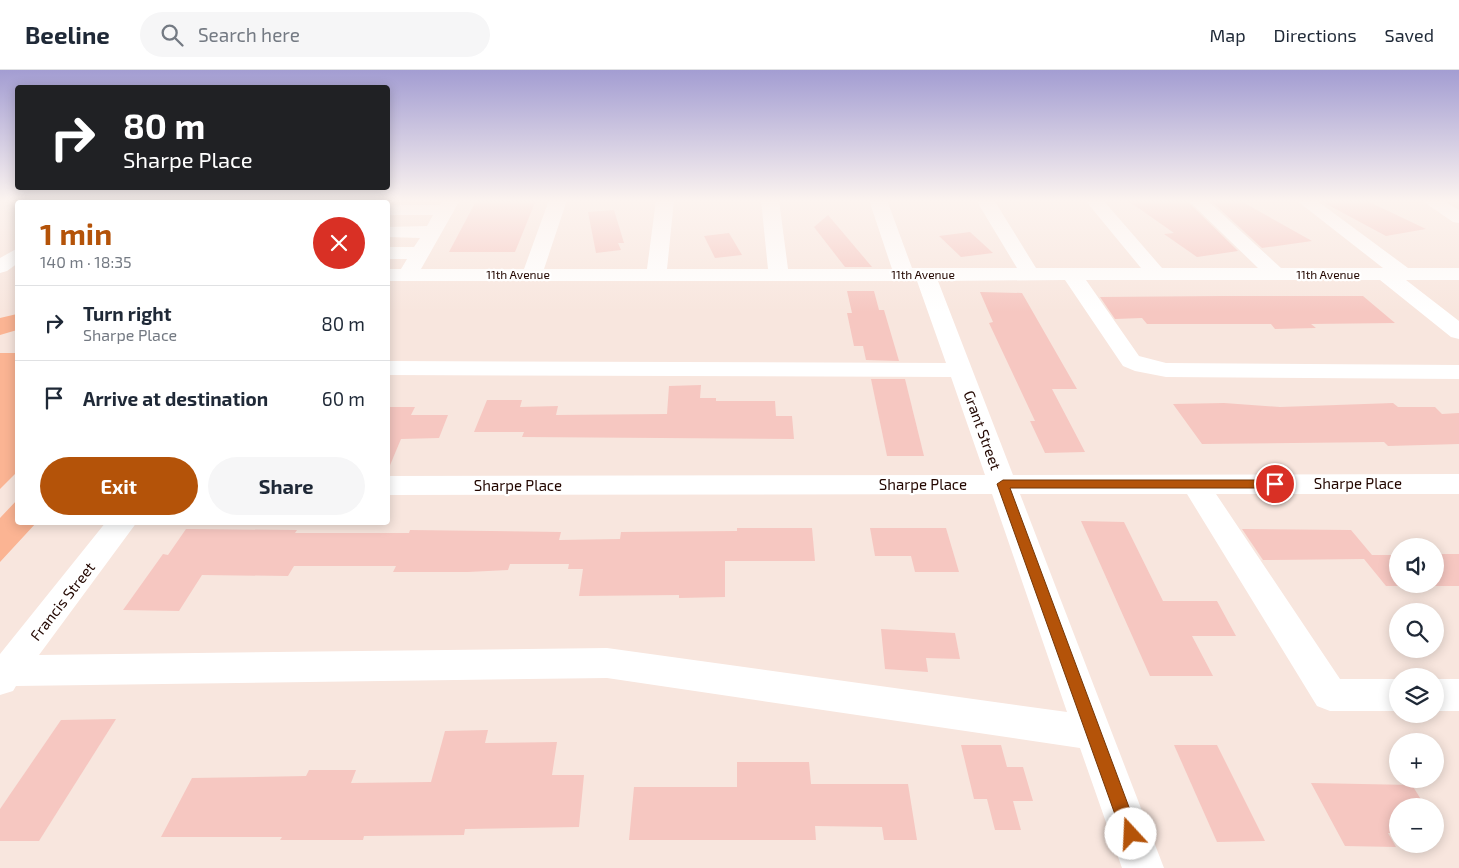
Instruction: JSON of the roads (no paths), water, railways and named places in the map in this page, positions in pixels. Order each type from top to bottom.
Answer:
[{"type":"street","points":[[408,274],[430,237]]},
{"type":"street","points":[[532,274],[545,237]]},
{"type":"street","points":[[656,274],[660,237]]},
{"type":"street","points":[[775,237],[779,274]]},
{"type":"street","name":"Grant Street","points":[[896,237],[961,370],[1143,868]]},
{"type":"street","points":[[1008,237],[1030,274]]},
{"type":"street","points":[[1125,237],[1156,274]]},
{"type":"street","points":[[1237,237],[1276,274]]},
{"type":"street","points":[[1350,237],[1459,332]]},
{"type":"street","points":[[390,254],[421,253]]},
{"type":"street","points":[[0,267],[15,256]]},
{"type":"street","points":[[0,274],[15,274]]},
{"type":"street","name":"11th Avenue","points":[[390,274],[1459,274]]},
{"type":"street","points":[[1071,274],[1131,361],[1143,366],[1166,370],[1459,372]]},
{"type":"street","points":[[390,368],[961,370]]},
{"type":"street","points":[[1195,484],[1330,695],[1389,695]]},
{"type":"street","name":"Sharpe Place","points":[[390,486],[1459,484]]},
{"type":"street","name":"Francis Street","points":[[4,675],[121,525]]},
{"type":"street","points":[[4,675],[606,663],[1093,733]]},
{"type":"street","points":[[1444,695],[1459,695]]}]
